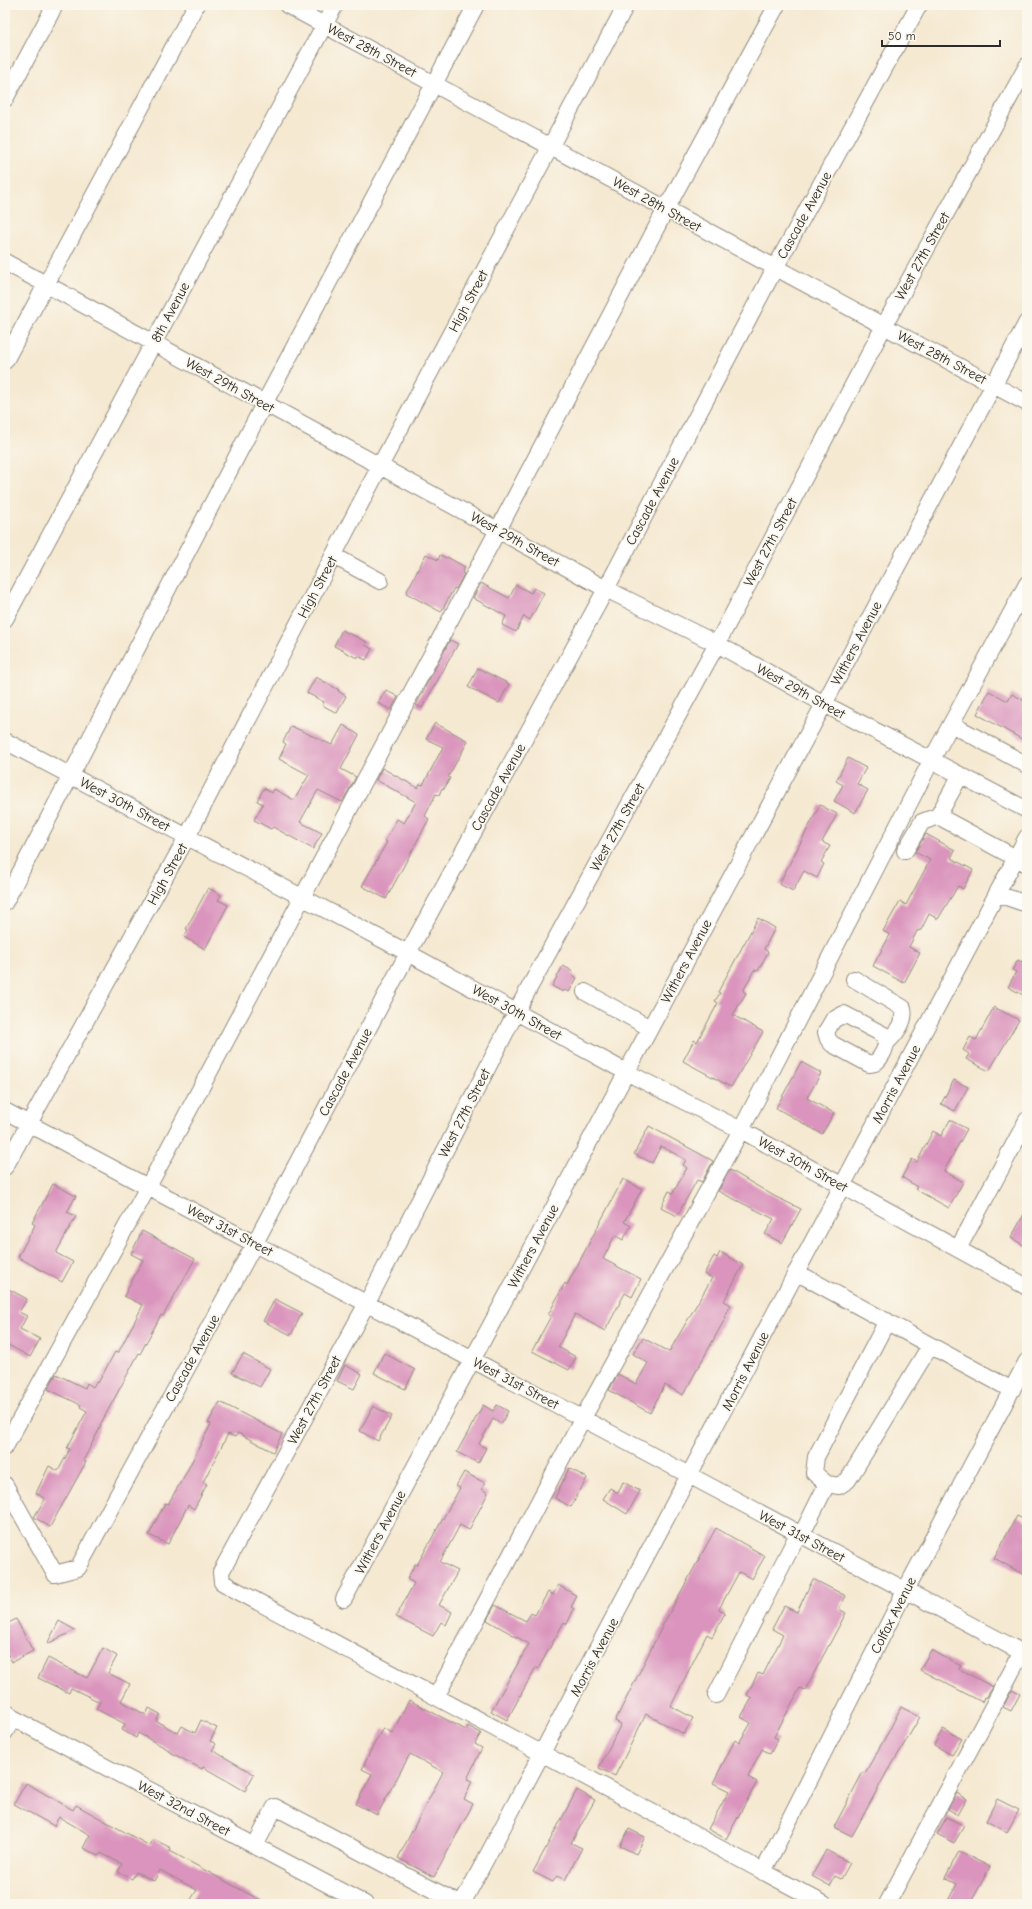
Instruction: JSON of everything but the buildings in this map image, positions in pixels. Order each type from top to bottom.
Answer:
[{"type":"street","points":[[5,99],[55,5]]},
{"type":"street","points":[[5,362],[196,5]]},
{"type":"street","name":"West 28th Street","points":[[287,5],[1027,403]]},
{"type":"street","name":"8th Avenue","points":[[5,619],[335,5]]},
{"type":"street","points":[[5,902],[72,776],[264,404],[476,5]]},
{"type":"street","name":"High Street","points":[[5,1167],[187,837],[380,466],[626,5]]},
{"type":"street","points":[[5,1447],[148,1187],[498,530],[666,209],[777,5]]},
{"type":"street","name":"Cascade Avenue","points":[[5,1485],[55,1574],[78,1568],[255,1243],[408,953],[606,589],[775,268],[919,5]]},
{"type":"street","name":"West 27th Street","points":[[436,1697],[232,1588],[222,1582],[221,1572],[367,1303],[516,1012],[717,644],[884,326],[1027,66]]},
{"type":"street","name":"West 29th Street","points":[[5,262],[606,589],[717,644],[824,704],[1027,810]]},
{"type":"street","name":"Withers Avenue","points":[[344,1599],[1027,322]]},
{"type":"street","points":[[334,556],[380,581]]},
{"type":"street","points":[[824,1904],[436,1697],[583,1418],[741,1130],[931,761],[1027,584]]},
{"type":"street","points":[[951,724],[1027,765]]},
{"type":"street","name":"West 30th Street","points":[[5,741],[408,953],[626,1072],[741,1130],[1027,1286]]},
{"type":"street","points":[[905,852],[922,822],[938,816],[960,776]]},
{"type":"street","points":[[938,816],[1021,861]]},
{"type":"street","name":"Morris Avenue","points":[[461,1904],[543,1755],[691,1476],[796,1272],[997,894],[1021,861],[1027,837]]},
{"type":"street","points":[[997,894],[1027,904]]},
{"type":"street","points":[[854,979],[904,1008],[905,1013],[901,1025],[886,1045],[908,1061]]},
{"type":"street","points":[[585,992],[650,1028]]},
{"type":"street","name":"West 31st Street","points":[[5,1111],[583,1418],[799,1535],[906,1589],[1024,1654]]},
{"type":"street","points":[[958,1249],[1027,1120]]},
{"type":"street","points":[[796,1272],[1012,1390]]},
{"type":"street","points":[[887,1321],[816,1456],[814,1473],[827,1484],[838,1486],[848,1480],[930,1346]]},
{"type":"street","name":"Colfax Avenue","points":[[764,1872],[906,1589],[1027,1361]]},
{"type":"street","points":[[716,1695],[827,1484]]},
{"type":"street","points":[[887,1904],[1024,1654]]},
{"type":"street","points":[[5,1732],[9,1715]]},
{"type":"street","name":"West 32nd Street","points":[[9,1715],[365,1904]]},
{"type":"street","points":[[255,1846],[275,1807],[461,1904]]}]
